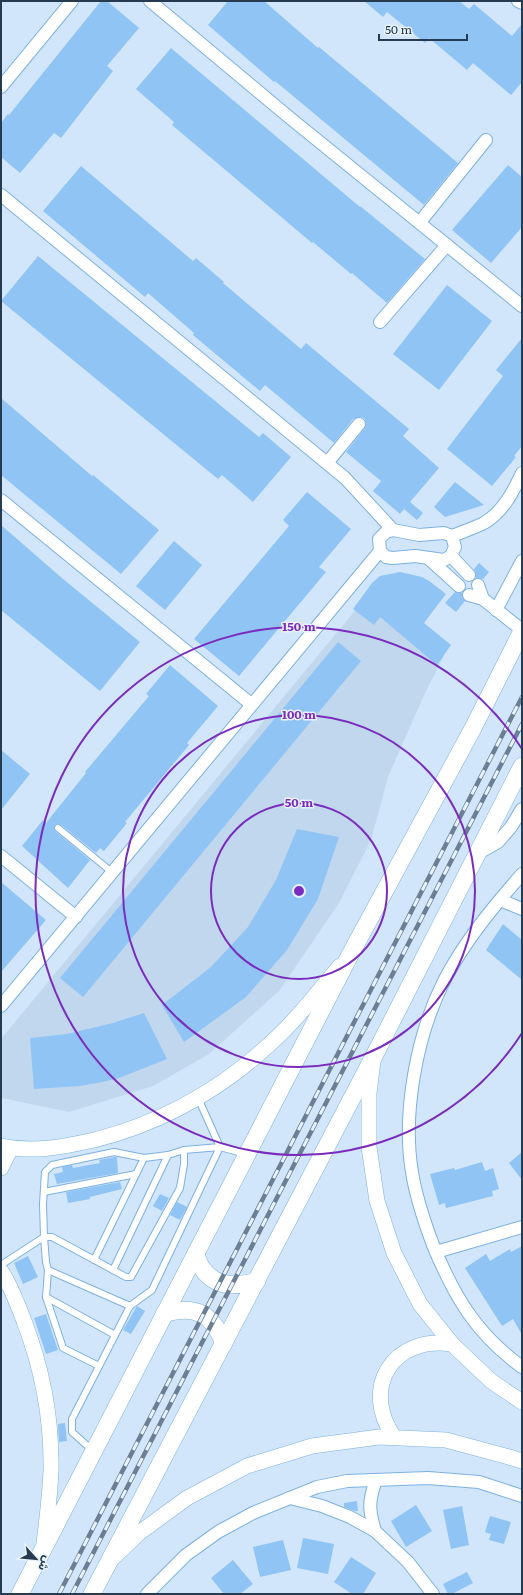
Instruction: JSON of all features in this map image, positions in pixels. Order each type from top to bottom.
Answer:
[{"type":"main road","points":[[20,1594],[350,953],[472,730],[522,630]]},
{"type":"main road","points":[[92,1594],[373,1058],[522,766]]},
{"type":"main road","points":[[196,1253],[202,1268],[216,1281],[225,1285],[237,1286],[257,1281]]},
{"type":"main road","points":[[164,1314],[189,1309],[199,1312],[209,1318],[214,1324],[224,1343]]},
{"type":"street","points":[[1,87],[72,1]]},
{"type":"street","points":[[150,1],[290,118],[522,306]]},
{"type":"street","points":[[518,1],[522,3]]},
{"type":"street","points":[[420,222],[486,140]]},
{"type":"street","points":[[1,195],[345,478],[393,530]]},
{"type":"street","points":[[380,322],[447,245]]},
{"type":"street","points":[[327,463],[359,424]]},
{"type":"street","points":[[452,536],[455,547],[450,556],[444,560],[416,556],[393,558],[386,557],[380,551],[378,544],[382,535],[393,530],[419,535],[444,533],[452,536],[484,522],[492,516],[511,494],[522,473]]},
{"type":"street","points":[[1,500],[251,704]]},
{"type":"street","points":[[1,1006],[380,551]]},
{"type":"street","points":[[450,556],[469,575]]},
{"type":"street","points":[[427,557],[459,586]]},
{"type":"street","points":[[496,610],[522,561]]},
{"type":"street","points":[[478,585],[483,599]]},
{"type":"street","points":[[469,596],[483,599],[522,630]]},
{"type":"street","points":[[476,855],[498,842],[511,827],[522,809]]},
{"type":"street","points":[[1,856],[76,917]]},
{"type":"street","points":[[522,874],[463,948],[444,981],[428,1017],[418,1054],[412,1093],[409,1132],[411,1172],[420,1210],[448,1280],[466,1312],[489,1340],[522,1367]]},
{"type":"street","points":[[500,900],[522,909]]},
{"type":"street","points":[[1,1168],[6,1147],[27,1150],[72,1145],[117,1134],[160,1118],[198,1098],[239,1071],[274,1041],[305,1007],[350,953]]},
{"type":"street","points":[[373,1058],[369,1093],[369,1148],[377,1201],[394,1253],[420,1304],[452,1344],[491,1381],[522,1402]]},
{"type":"street","points":[[436,1252],[522,1227]]},
{"type":"street","points":[[1,1271],[21,1313],[35,1350],[44,1390],[49,1430],[51,1470],[43,1549]]},
{"type":"street","points":[[394,1438],[386,1426],[381,1414],[380,1394],[385,1375],[401,1354],[413,1347],[426,1343],[439,1342],[452,1344]]},
{"type":"street","points":[[110,1561],[139,1533],[187,1498],[247,1466],[312,1446],[379,1437],[446,1440],[509,1456],[522,1461]]},
{"type":"street","points":[[147,1594],[158,1589],[186,1555],[218,1532],[253,1513],[325,1486],[347,1481],[428,1478],[479,1482],[522,1496]]},
{"type":"street","points":[[375,1531],[370,1514],[370,1496],[376,1480]]},
{"type":"street","points":[[322,1506],[325,1486]]},
{"type":"street","points":[[290,1498],[322,1506],[350,1517],[375,1531],[408,1562],[433,1594]]},
{"type":"lane","points":[[58,828],[113,873]]},
{"type":"lane","points":[[93,1451],[72,1432],[72,1419],[130,1306],[152,1290],[220,1147],[198,1098]]},
{"type":"lane","points":[[99,1366],[63,1348],[46,1297],[48,1270],[44,1237],[45,1172],[52,1164],[114,1152],[144,1158],[168,1155],[184,1150],[220,1147],[247,1154]]},
{"type":"lane","points":[[1,1265],[44,1237],[52,1237],[126,1277],[131,1277],[180,1188],[184,1164],[184,1150]]},
{"type":"lane","points":[[113,1270],[168,1155]]},
{"type":"lane","points":[[94,1260],[144,1158]]},
{"type":"lane","points":[[44,1192],[136,1174]]},
{"type":"lane","points":[[48,1270],[130,1306]]},
{"type":"lane","points":[[46,1297],[115,1335]]},
{"type":"shaded area","points":[[377,584],[444,656],[424,695],[388,777],[371,840],[339,903],[279,991],[209,1054],[153,1086],[69,1112],[2,1098],[1,1039]]},
{"type":"building","points":[[101,1],[107,1],[139,28],[107,66],[113,71],[61,138],[54,133],[20,173],[1,157],[1,123]]},
{"type":"building","points":[[228,1],[264,1],[318,48],[319,47],[458,163],[424,205],[275,81],[274,82],[208,25]]},
{"type":"building","points":[[364,1],[459,1],[469,9],[474,4],[512,36],[522,24],[522,82],[511,95],[473,63],[467,70],[429,38],[425,43],[387,12],[383,17]]},
{"type":"building","points":[[171,48],[360,207],[425,259],[387,303],[352,273],[351,274],[313,242],[312,243],[172,125],[174,122],[136,89]]},
{"type":"building","points":[[508,165],[522,177],[522,227],[491,263],[452,230]]},
{"type":"building","points":[[81,166],[193,261],[196,258],[224,282],[223,283],[301,349],[306,343],[409,429],[403,436],[439,468],[410,502],[423,513],[417,520],[404,509],[400,514],[373,491],[381,481],[346,452],[365,428],[366,422],[364,418],[360,417],[353,419],[334,443],[265,385],[260,391],[193,335],[194,333],[148,293],[145,297],[43,211]]},
{"type":"building","points":[[38,256],[259,437],[263,433],[291,457],[253,502],[222,475],[218,479],[1,301]]},
{"type":"building","points":[[447,285],[492,321],[439,390],[393,354]]},
{"type":"building","points":[[522,338],[522,446],[514,456],[516,457],[492,486],[447,449],[503,376],[496,370]]},
{"type":"building","points":[[1,398],[92,476],[93,475],[159,530],[121,574],[1,475]]},
{"type":"building","points":[[455,482],[484,505],[445,517],[434,507]]},
{"type":"building","points":[[307,492],[351,529],[319,567],[326,572],[239,676],[194,639],[289,526],[283,520]]},
{"type":"building","points":[[1,525],[63,579],[140,642],[100,691],[1,610]]},
{"type":"building","points":[[174,541],[202,565],[165,610],[136,586]]},
{"type":"building","points":[[479,563],[489,572],[483,579],[476,578],[474,569]]},
{"type":"building","points":[[400,572],[422,577],[446,594],[424,623],[451,645],[437,665],[380,617],[374,625],[353,609],[372,583],[380,576]]},
{"type":"building","points":[[455,592],[462,593],[462,597],[465,601],[456,612],[445,603]]},
{"type":"building","points":[[338,642],[361,661],[83,997],[60,978]]},
{"type":"building","points":[[170,665],[218,706],[187,743],[189,745],[125,822],[127,823],[104,851],[100,848],[96,853],[61,825],[55,825],[55,831],[90,860],[68,888],[22,846],[43,820],[46,823],[86,773],[85,772],[149,696],[146,694]]},
{"type":"building","points":[[1,750],[30,774],[1,810]]},
{"type":"building","points":[[297,829],[339,837],[318,899],[287,950],[246,997],[184,1042],[162,1005],[211,967],[248,927],[276,880]]},
{"type":"building","points":[[1,882],[46,920],[1,972]]},
{"type":"building","points":[[503,924],[522,940],[522,980],[486,950]]},
{"type":"building","points":[[144,1013],[167,1059],[119,1078],[102,1082],[80,1086],[34,1089],[30,1038],[67,1034],[113,1023]]},
{"type":"building","points":[[522,1152],[522,1180],[509,1163]]},
{"type":"building","points":[[117,1157],[118,1173],[57,1184],[54,1174],[63,1172],[62,1167],[72,1165],[73,1168],[100,1163],[99,1160]]},
{"type":"building","points":[[482,1162],[485,1171],[493,1168],[499,1189],[492,1191],[493,1196],[446,1208],[445,1203],[439,1205],[430,1174],[454,1168],[455,1170]]},
{"type":"building","points":[[120,1182],[122,1189],[90,1197],[90,1199],[68,1203],[66,1192]]},
{"type":"building","points":[[160,1194],[169,1198],[162,1211],[153,1206]]},
{"type":"building","points":[[177,1202],[187,1207],[180,1220],[170,1215]]},
{"type":"building","points":[[522,1246],[522,1335],[513,1319],[502,1326],[465,1268],[486,1254],[490,1261],[510,1249],[511,1252]]},
{"type":"building","points":[[28,1256],[38,1277],[23,1284],[14,1263]]},
{"type":"building","points":[[137,1306],[145,1311],[131,1334],[123,1330]]},
{"type":"building","points":[[46,1314],[58,1350],[46,1354],[34,1318]]},
{"type":"building","points":[[65,1423],[67,1441],[59,1442],[58,1424]]},
{"type":"building","points":[[357,1501],[358,1511],[344,1507],[344,1503]]},
{"type":"building","points":[[416,1505],[432,1531],[406,1547],[391,1521]]},
{"type":"building","points":[[462,1506],[469,1545],[451,1549],[443,1510]]},
{"type":"building","points":[[490,1516],[511,1522],[504,1544],[489,1540],[491,1534],[485,1532]]},
{"type":"building","points":[[303,1538],[334,1544],[328,1574],[297,1568]]},
{"type":"building","points":[[283,1540],[291,1570],[260,1577],[253,1547]]},
{"type":"building","points":[[351,1557],[376,1573],[363,1594],[352,1594],[334,1582]]},
{"type":"building","points":[[233,1560],[253,1584],[240,1594],[224,1594],[211,1578]]},
{"type":"building","points":[[467,1572],[473,1583],[452,1594],[448,1594],[443,1584]]},
{"type":"railway","points":[[59,1594],[522,697]]},
{"type":"railway","points":[[72,1594],[522,724]]}]
